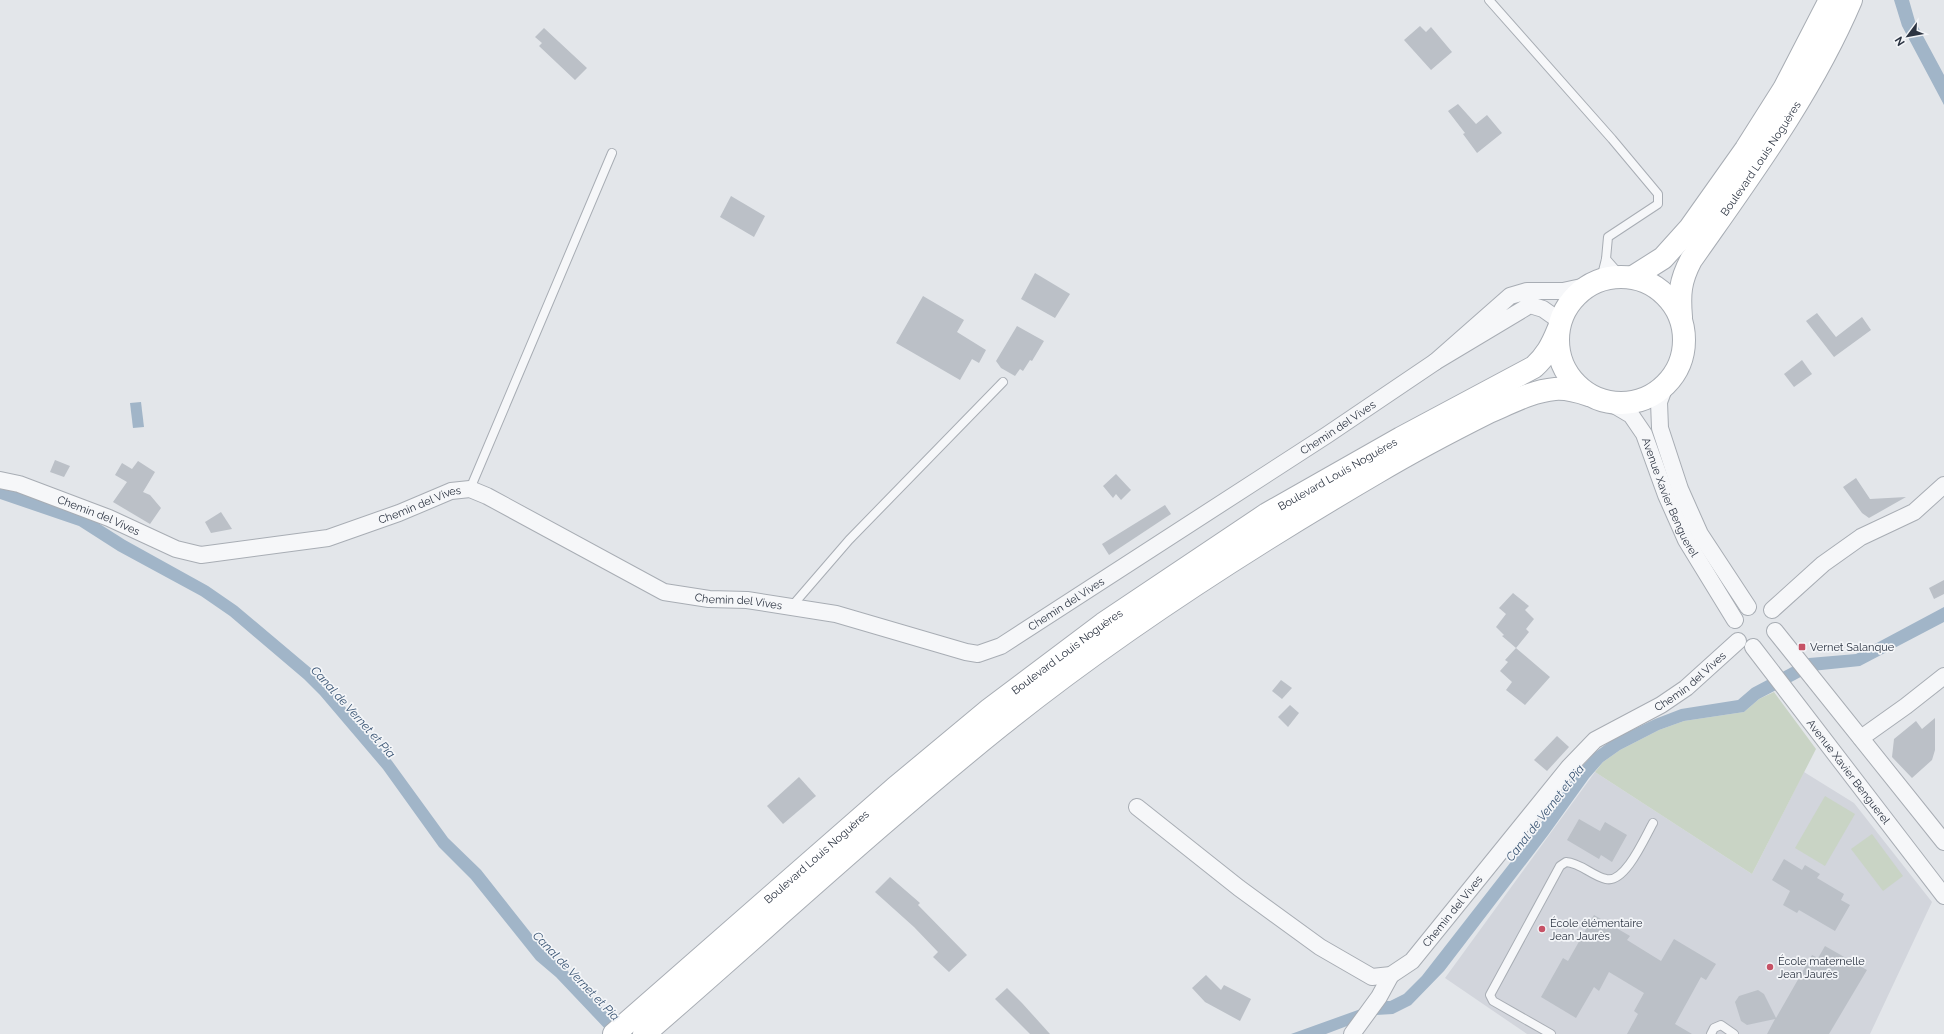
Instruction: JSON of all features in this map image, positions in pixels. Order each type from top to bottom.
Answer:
[{"type":"main road","name":"Boulevard Louis Noguères","points":[[1609,276],[1663,258],[1690,228],[1746,149],[1784,89],[1842,4]]},
{"type":"main road","name":"Boulevard Louis Noguères","points":[[1681,317],[1679,294],[1683,274],[1691,260],[1782,128],[1816,69],[1842,4]]},
{"type":"main road","points":[[1609,276],[1653,285],[1669,299],[1681,317],[1685,335],[1683,354],[1677,371],[1665,386],[1649,397],[1629,403],[1609,402],[1589,395],[1574,383],[1564,367],[1558,349],[1559,326],[1570,302],[1609,276]]},
{"type":"main road","name":"Boulevard Louis Noguères","points":[[641,1028],[895,788],[990,709],[1103,624],[1266,514],[1401,438],[1534,367],[1544,357],[1551,346],[1559,326]]},
{"type":"main road","name":"Boulevard Louis Noguères","points":[[614,1034],[641,1028],[1001,725],[1112,640],[1278,531],[1408,454],[1463,425],[1518,399],[1545,391],[1571,389],[1589,395]]},
{"type":"street","name":"Chemin del Vives","points":[[1435,362],[1510,296],[1527,290],[1563,291],[1609,276]]},
{"type":"street","name":"Chemin del Vives","points":[[0,480],[20,484],[109,518],[176,549],[201,555],[328,538],[399,513],[451,491],[470,489],[487,496],[664,592],[709,599],[747,600],[836,614],[966,652],[978,654],[1001,646],[1327,435],[1435,362],[1530,305],[1543,310],[1559,326]]},
{"type":"street","name":"Avenue Xavier Benguerel","points":[[1665,386],[1659,402],[1660,428],[1680,490],[1700,534],[1748,607]]},
{"type":"street","name":"Avenue Xavier Benguerel","points":[[1609,402],[1631,415],[1644,434],[1666,495],[1686,540],[1735,620]]},
{"type":"street","points":[[1772,610],[1823,564],[1861,537],[1914,512],[1944,485]]},
{"type":"street","points":[[1762,605],[1772,610],[1776,622],[1775,631],[1764,644],[1753,648],[1745,647],[1738,641],[1734,631],[1735,620],[1748,607],[1762,605]]},
{"type":"street","points":[[1775,631],[1944,842]]},
{"type":"street","name":"Chemin del Vives","points":[[1391,975],[1412,960],[1569,766],[1595,740],[1661,705],[1686,688],[1738,641]]},
{"type":"street","name":"Avenue Xavier Benguerel","points":[[1753,648],[1944,896]]},
{"type":"street","points":[[1861,738],[1906,706],[1944,676]]},
{"type":"street","points":[[1137,807],[1239,888],[1320,947],[1372,977],[1391,975]]},
{"type":"street","points":[[1352,1033],[1379,997],[1391,975]]},
{"type":"lane","points":[[1489,0],[1612,139],[1658,194],[1658,204],[1608,237],[1609,276]]},
{"type":"lane","points":[[470,489],[612,153]]},
{"type":"lane","points":[[792,606],[849,540],[1003,382]]},
{"type":"lane","points":[[1551,1034],[1493,1001],[1490,995],[1560,866],[1566,862],[1574,863],[1606,879],[1614,879],[1620,876],[1629,865],[1654,823]]},
{"type":"lane","points":[[1711,1034],[1714,1028],[1721,1025],[1734,1034]]},
{"type":"shaded area","points":[[1595,772],[1752,874],[1804,772],[1854,803],[1932,902],[1870,1034],[1527,1034],[1445,978]]},
{"type":"green space","points":[[1774,692],[1816,749],[1752,874],[1595,772],[1603,762],[1620,750],[1659,730],[1684,721],[1744,712],[1759,699]]},
{"type":"green space","points":[[1825,796],[1855,814],[1825,866],[1795,848]]},
{"type":"green space","points":[[1872,834],[1903,876],[1883,891],[1851,849]]},
{"type":"water","points":[[1894,0],[1909,0],[1915,21],[1944,75],[1944,105],[1902,26]]},
{"type":"water","points":[[141,402],[144,427],[133,428],[130,403]]},
{"type":"water","points":[[0,486],[84,514],[125,540],[208,586],[237,606],[313,670],[392,761],[448,838],[481,870],[545,951],[565,968],[627,1034],[610,1034],[556,977],[536,960],[471,879],[439,847],[383,769],[320,695],[304,679],[230,616],[201,596],[118,551],[79,526],[0,499]]},
{"type":"water","points":[[1944,607],[1944,622],[1860,666],[1812,671],[1759,699],[1744,712],[1684,721],[1659,730],[1620,750],[1603,762],[1589,778],[1548,835],[1444,971],[1411,1005],[1393,1014],[1376,1015],[1326,1034],[1291,1034],[1383,1001],[1390,1001],[1404,994],[1422,976],[1538,827],[1579,770],[1594,753],[1613,739],[1655,719],[1681,709],[1738,700],[1752,688],[1809,658],[1856,654]]},
{"type":"building","points":[[1420,26],[1426,32],[1431,27],[1452,52],[1431,70],[1404,40]]},
{"type":"building","points":[[544,28],[587,68],[575,80],[539,46],[542,43],[535,37]]},
{"type":"building","points":[[1458,104],[1476,124],[1487,115],[1502,133],[1477,153],[1463,134],[1465,133],[1448,111]]},
{"type":"building","points":[[731,196],[765,216],[754,237],[720,217]]},
{"type":"building","points":[[1035,273],[1070,294],[1055,318],[1021,299]]},
{"type":"building","points":[[923,296],[964,320],[957,332],[986,350],[979,363],[972,359],[960,380],[896,343]]},
{"type":"building","points":[[1817,313],[1836,337],[1862,317],[1871,330],[1834,357],[1806,321]]},
{"type":"building","points":[[1017,326],[1044,341],[1032,361],[1030,360],[1023,371],[1020,369],[1015,376],[1001,368],[996,361]]},
{"type":"building","points":[[1802,360],[1812,374],[1794,387],[1784,374]]},
{"type":"building","points":[[55,460],[70,466],[64,477],[50,472]]},
{"type":"building","points":[[138,461],[155,472],[143,492],[150,495],[161,508],[150,524],[113,502],[127,482],[115,475],[122,463],[132,469]]},
{"type":"building","points":[[1116,474],[1131,490],[1121,500],[1116,494],[1113,498],[1103,486]]},
{"type":"building","points":[[1856,478],[1870,499],[1906,497],[1869,518],[1862,513],[1843,487]]},
{"type":"building","points":[[1165,505],[1171,514],[1109,555],[1102,544]]},
{"type":"building","points":[[221,512],[232,529],[211,533],[205,522]]},
{"type":"building","points":[[1944,580],[1944,594],[1934,599],[1929,588]]},
{"type":"building","points":[[1513,593],[1529,606],[1525,610],[1534,619],[1526,629],[1529,632],[1516,648],[1502,636],[1504,635],[1496,627],[1506,614],[1499,608]]},
{"type":"building","points":[[1516,648],[1550,677],[1525,705],[1506,690],[1512,682],[1500,671],[1508,662],[1505,660]]},
{"type":"building","points":[[1281,680],[1292,688],[1282,699],[1272,691]]},
{"type":"building","points":[[1290,705],[1299,713],[1288,727],[1278,717]]},
{"type":"building","points":[[1935,718],[1935,750],[1932,760],[1912,778],[1892,757],[1894,739],[1916,721],[1922,729]]},
{"type":"building","points":[[1557,736],[1569,747],[1547,771],[1534,760]]},
{"type":"building","points":[[799,777],[816,796],[783,824],[767,806]]},
{"type":"building","points":[[1579,819],[1600,831],[1605,822],[1627,835],[1612,862],[1601,855],[1599,859],[1567,840]]},
{"type":"building","points":[[1784,859],[1802,870],[1805,865],[1820,874],[1817,878],[1844,894],[1841,900],[1850,905],[1835,931],[1799,910],[1797,913],[1783,905],[1790,891],[1772,880]]},
{"type":"building","points":[[890,877],[920,903],[918,905],[967,955],[949,972],[933,957],[938,952],[914,927],[875,892]]},
{"type":"building","points":[[1594,915],[1630,936],[1627,940],[1661,961],[1674,939],[1716,964],[1706,980],[1701,977],[1675,1024],[1692,1034],[1627,1034],[1638,1014],[1634,1011],[1644,993],[1609,972],[1599,991],[1594,987],[1576,1018],[1541,997],[1563,958],[1568,961]]},
{"type":"building","points":[[1825,946],[1867,970],[1829,1034],[1767,1034],[1775,1019],[1747,1025],[1741,1021],[1735,1002],[1739,996],[1758,990],[1764,994],[1776,1018],[1812,955],[1818,958]]},
{"type":"building","points":[[1206,975],[1221,990],[1224,985],[1251,999],[1240,1021],[1205,1002],[1192,988]]},
{"type":"building","points":[[1007,988],[1050,1034],[1030,1034],[995,999]]},
{"type":"place","name":"Vernet Salanque","points":[[1802,647]]},
{"type":"place","name":"École élémentaire Jean Jaurès","points":[[1542,929]]},
{"type":"place","name":"École maternelle Jean Jaurès","points":[[1770,967]]},
{"type":"water label","name":"Canal de Vernet et Pia","points":[[353,712]]},
{"type":"water label","name":"Canal de Vernet et Pia","points":[[1545,813]]},
{"type":"water label","name":"Canal de Vernet et Pia","points":[[576,976]]}]
